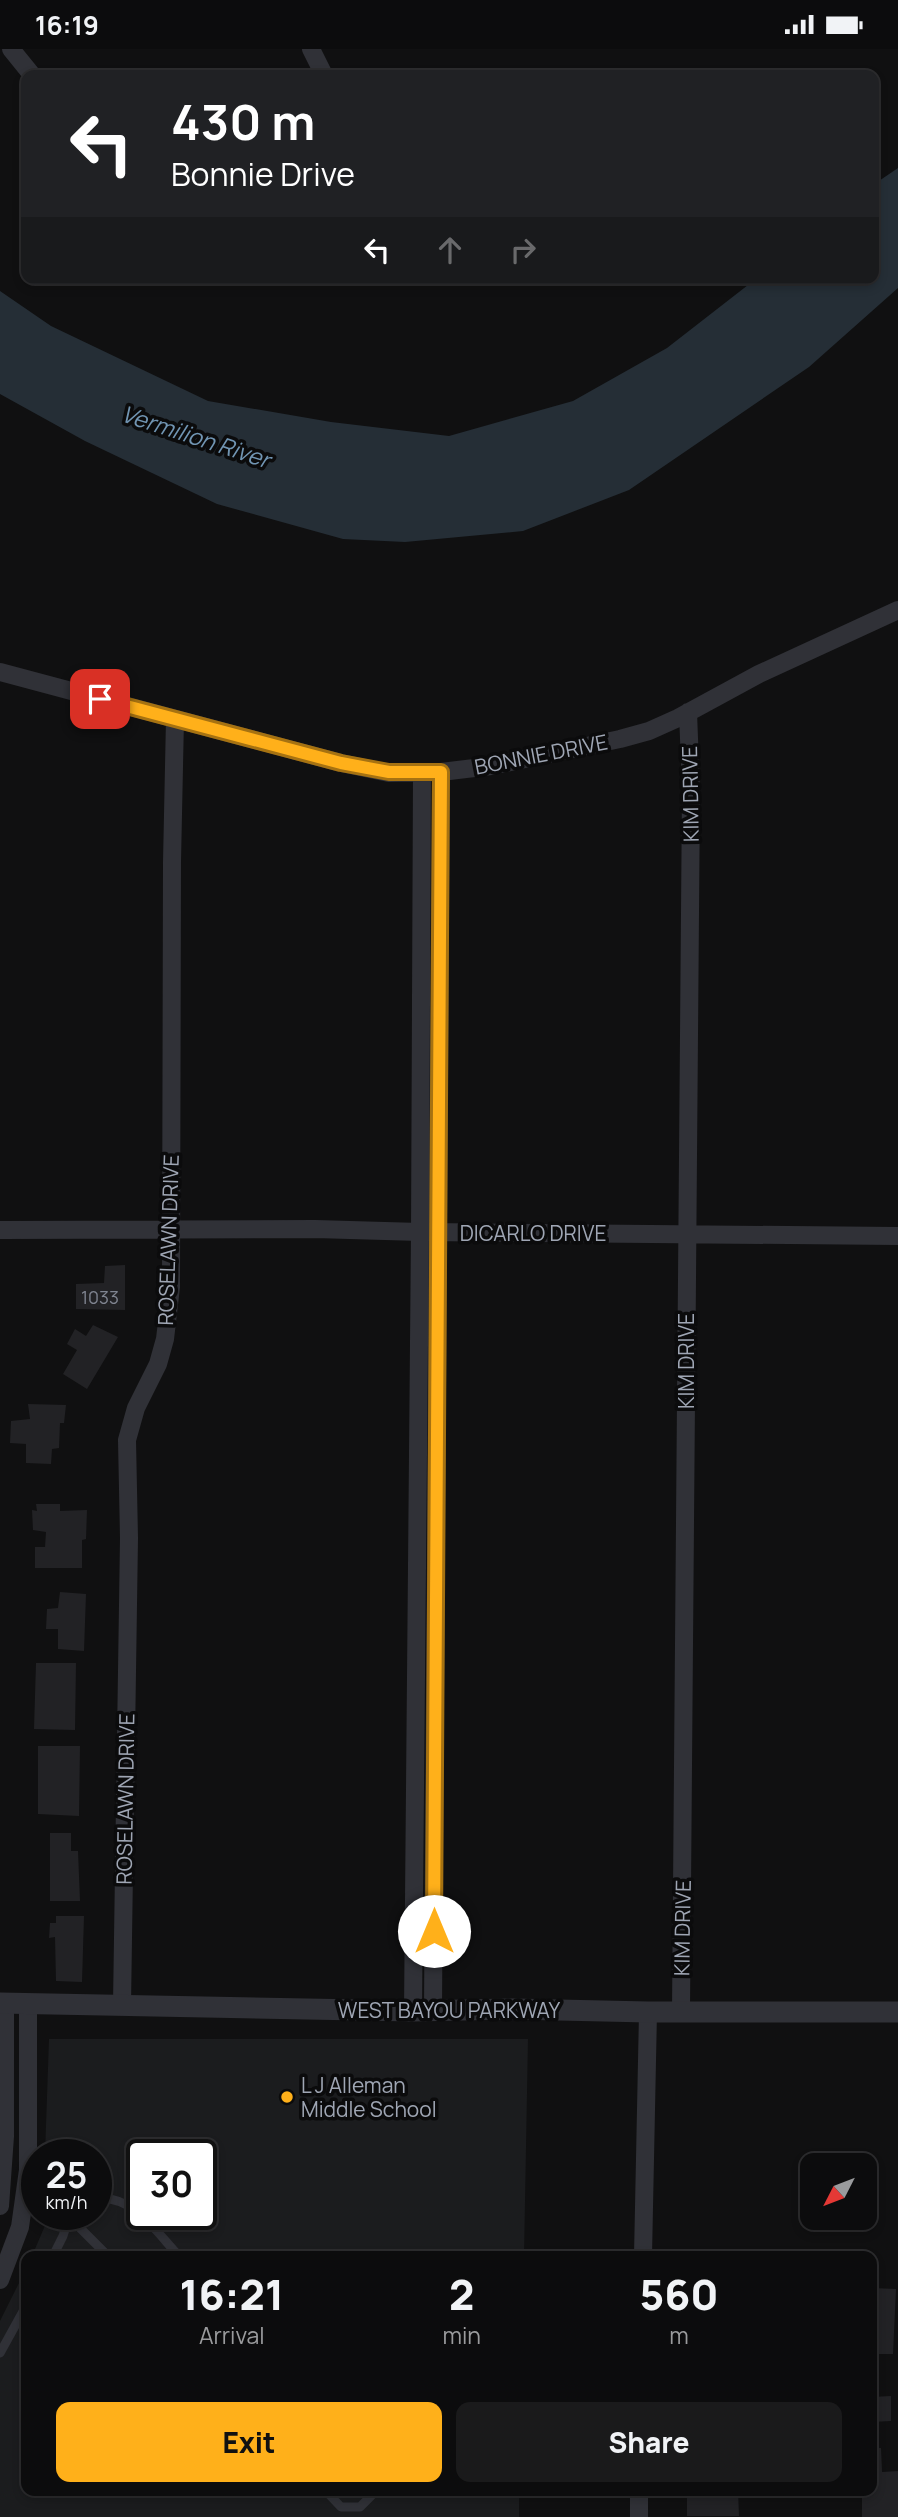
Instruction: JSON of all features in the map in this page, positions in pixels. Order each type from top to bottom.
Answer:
[{"type":"street","points":[[11,49],[28,70]]},
{"type":"street","points":[[311,49],[322,70]]},
{"type":"street","name":"BONNIE DRIVE","points":[[0,672],[341,763],[389,772],[441,772],[491,766],[649,731],[759,674],[898,610]]},
{"type":"street","name":"KIM DRIVE","points":[[681,2011],[691,791],[688,712]]},
{"type":"street","name":"ROSELAWN DRIVE","points":[[122,2005],[129,1538],[127,1440],[136,1408],[158,1364],[165,1339],[171,1294],[172,875],[176,719]]},
{"type":"street","points":[[423,2010],[429,1232],[441,772]]},
{"type":"street","points":[[422,773],[429,1232]]},
{"type":"street","name":"DICARLO DRIVE","points":[[0,1230],[315,1229],[898,1236]]},
{"type":"street","points":[[3,2003],[5,2136],[1,2203],[21,2199]]},
{"type":"street","name":"WEST BAYOU PARKWAY","points":[[3,2003],[423,2010],[898,2012]]},
{"type":"street","points":[[28,2004],[28,2139]]},
{"type":"street","points":[[643,2251],[648,2012]]},
{"type":"street","points":[[0,2280],[21,2224]]},
{"type":"street","points":[[639,2496],[639,2517]]},
{"type":"lane","points":[[112,2199],[118,2199],[134,2208],[174,2251]]},
{"type":"lane","points":[[56,2251],[65,2230]]},
{"type":"lane","points":[[83,2230],[103,2251]]},
{"type":"lane","points":[[0,2353],[21,2315]]},
{"type":"lane","points":[[331,2496],[341,2507],[359,2507],[371,2496]]},
{"type":"shaded area","name":"L J Alleman Middle School","points":[[49,2039],[528,2039],[524,2251],[34,2251],[43,2230],[112,2230],[112,2139],[46,2139]]},
{"type":"shaded area","points":[[21,2279],[21,2496],[519,2496],[519,2517],[0,2517],[0,2321]]},
{"type":"water","name":"Vermilion River","points":[[898,168],[898,288],[809,367],[629,490],[523,531],[405,542],[343,539],[217,504],[85,441],[0,394],[0,291],[51,326],[208,401],[331,422],[449,436],[573,401],[667,348],[749,284],[879,284],[879,181]]},
{"type":"building","points":[[125,1265],[125,1310],[76,1309],[76,1284],[104,1283],[105,1266]]},
{"type":"building","points":[[93,1325],[118,1337],[87,1389],[63,1374],[77,1350],[67,1344],[75,1329],[86,1336]]},
{"type":"building","points":[[28,1404],[66,1405],[64,1423],[60,1423],[59,1448],[52,1449],[51,1464],[26,1463],[26,1444],[10,1443],[11,1421],[30,1419]]},
{"type":"building","points":[[36,1504],[60,1504],[60,1511],[87,1510],[86,1539],[82,1540],[82,1568],[35,1568],[35,1547],[45,1547],[46,1532],[33,1530],[32,1510],[37,1511]]},
{"type":"building","points":[[60,1592],[86,1594],[84,1651],[58,1649],[58,1629],[46,1629],[47,1609],[58,1608]]},
{"type":"building","points":[[36,1663],[76,1663],[75,1730],[34,1729]]},
{"type":"building","points":[[38,1746],[80,1746],[79,1816],[38,1814]]},
{"type":"building","points":[[50,1833],[71,1833],[71,1851],[78,1851],[80,1901],[50,1901]]},
{"type":"building","points":[[56,1916],[84,1916],[82,1982],[56,1981],[55,1937],[49,1938],[50,1923],[56,1923]]},
{"type":"building","points":[[877,2288],[896,2289],[893,2354],[877,2354]]},
{"type":"building","points":[[891,2396],[891,2421],[877,2422],[877,2397]]},
{"type":"building","points":[[877,2448],[881,2448],[882,2472],[898,2471],[898,2517],[862,2517],[862,2496],[877,2496]]},
{"type":"building","points":[[687,2496],[738,2496],[739,2516],[687,2516]]},
{"type":"place","name":"L J Alleman Middle School","points":[[287,2097]]},
{"type":"route","points":[[100,699],[341,763],[389,772],[441,772],[434,1931]]}]
